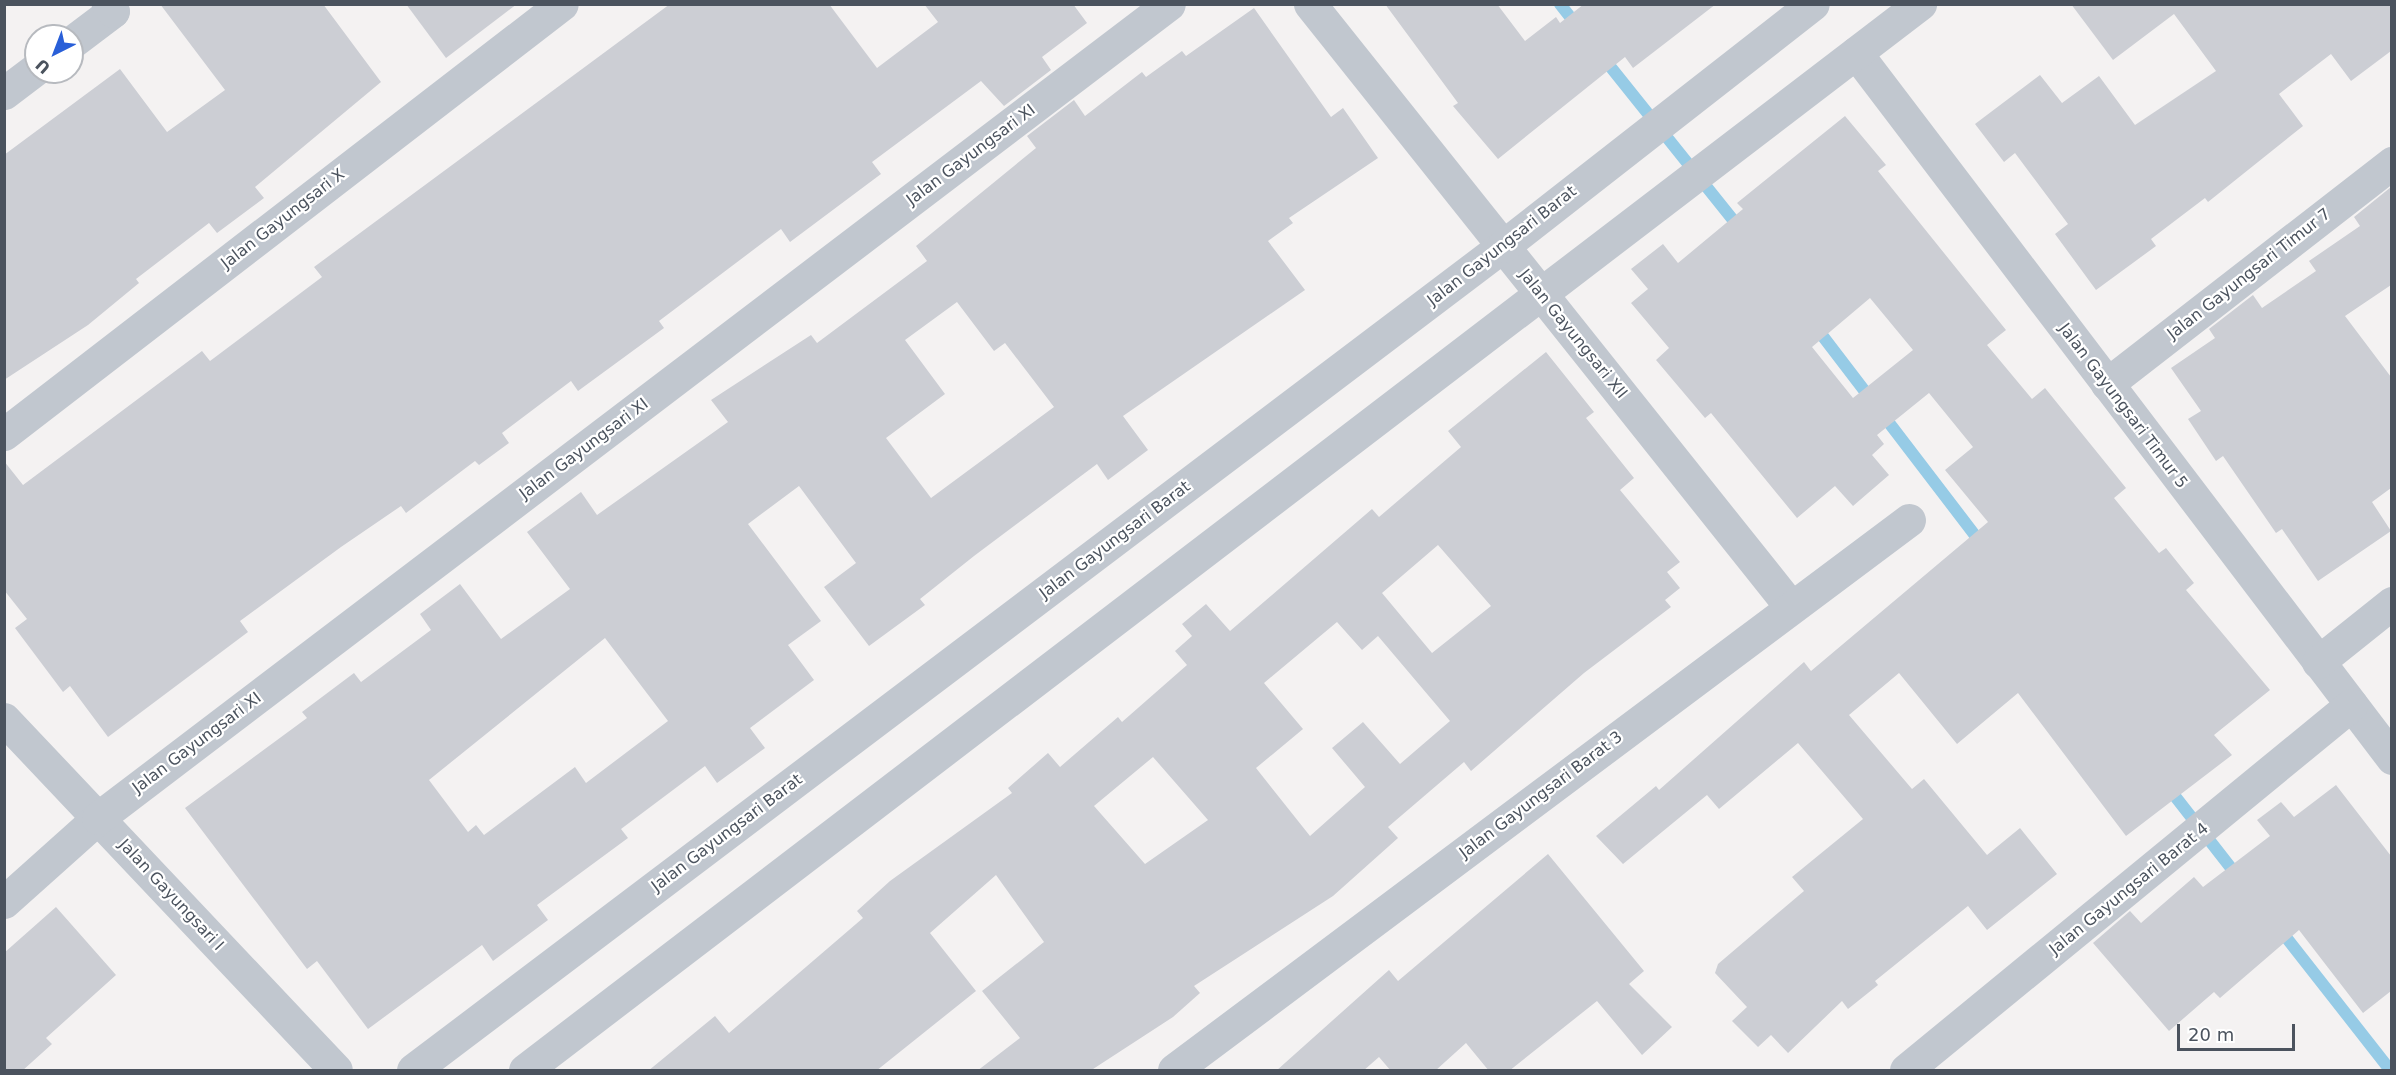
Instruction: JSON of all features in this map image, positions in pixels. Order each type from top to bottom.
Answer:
[{"type":"street","points":[[84,33],[113,12],[108,4]]},
{"type":"street","name":"Jalan Gayungsari X","points":[[4,434],[562,4]]},
{"type":"street","name":"Jalan Gayungsari XI","points":[[4,902],[98,818],[1169,4]]},
{"type":"street","name":"Jalan Gayungsari XII","points":[[1310,4],[1791,607]]},
{"type":"street","name":"Jalan Gayungsari Barat","points":[[413,1071],[1503,246],[1813,4]]},
{"type":"street","points":[[525,1071],[1920,4]]},
{"type":"street","name":"Jalan Gayungsari Timur 5","points":[[1856,54],[2391,758]]},
{"type":"street","points":[[4,93],[24,78]]},
{"type":"street","name":"Jalan Gayungsari Timur 7","points":[[2107,384],[2391,163]]},
{"type":"street","name":"Jalan Gayungsari Barat 3","points":[[1174,1071],[1909,520]]},
{"type":"street","points":[[2318,662],[2391,603]]},
{"type":"street","name":"Jalan Gayungsari Barat 4","points":[[1906,1071],[2351,705]]},
{"type":"street","name":"Jalan Gayungsari I","points":[[4,719],[336,1071]]},
{"type":"building","points":[[160,4],[323,4],[381,82],[255,187],[264,198],[217,233],[209,223],[136,279],[139,283],[88,325],[4,380],[4,155],[120,69],[167,132],[225,90]]},
{"type":"building","points":[[406,4],[517,4],[446,58]]},
{"type":"building","points":[[670,4],[829,4],[877,68],[938,22],[924,4],[1073,4],[1087,23],[1042,57],[1051,70],[1004,106],[981,81],[872,162],[881,174],[790,242],[781,229],[659,321],[664,328],[578,391],[571,381],[502,433],[509,443],[479,465],[475,461],[406,513],[401,506],[341,547],[240,621],[248,632],[108,737],[70,686],[63,692],[15,628],[27,619],[4,590],[4,461],[23,485],[202,351],[210,361],[322,277],[314,267]]},
{"type":"building","points":[[1385,4],[1497,4],[1525,41],[1556,17],[1560,23],[1584,4],[1716,4],[1633,68],[1625,57],[1498,159],[1453,106],[1458,103]]},
{"type":"building","points":[[2071,4],[2391,4],[2391,51],[2351,81],[2331,54],[2279,94],[2303,126],[2208,202],[2205,198],[2151,239],[2156,246],[2096,290],[2055,234],[2068,224],[2015,153],[2004,162],[1975,124],[2040,75],[2062,103],[2099,76],[2135,125],[2216,71],[2174,14],[2113,60]]},
{"type":"building","points":[[1254,8],[1331,117],[1343,108],[1378,158],[1289,218],[1293,223],[1268,241],[1305,290],[1123,416],[1148,450],[1108,480],[1097,464],[920,599],[925,605],[869,646],[824,587],[856,563],[799,486],[748,524],[821,621],[788,645],[814,680],[750,728],[765,748],[717,783],[705,766],[621,829],[628,838],[537,905],[548,920],[493,961],[482,945],[368,1029],[317,961],[307,969],[185,808],[307,718],[302,712],[354,673],[361,682],[431,630],[420,614],[460,584],[501,639],[570,589],[527,532],[581,492],[597,515],[728,422],[711,400],[811,335],[817,343],[927,261],[916,246],[1036,148],[1027,136],[1074,100],[1085,116],[1142,72],[1146,77],[1182,51],[1186,56]],"holes":[[[957,302],[994,351],[1005,343],[1054,407],[931,498],[886,438],[945,394],[905,340]],[[605,638],[668,721],[586,783],[575,767],[484,835],[476,825],[468,832],[429,780]]]},
{"type":"building","points":[[1845,116],[1886,165],[1878,171],[2006,330],[1987,345],[2032,399],[2045,388],[2126,488],[2114,498],[2159,553],[2166,548],[2194,583],[2186,590],[2270,690],[2214,735],[2232,755],[2126,836],[2018,693],[1957,744],[1899,673],[1849,715],[1912,789],[1924,779],[1987,855],[2020,828],[2057,874],[1987,930],[1968,906],[1875,981],[1878,985],[1848,1009],[1842,1001],[1788,1053],[1771,1035],[1758,1047],[1732,1021],[1747,1007],[1715,973],[1718,964],[1804,891],[1792,877],[1863,819],[1798,743],[1719,809],[1707,795],[1623,864],[1596,836],[1656,786],[1659,790],[1804,662],[1811,671],[1988,522],[1945,470],[1973,447],[1929,393],[1877,435],[1884,444],[1872,455],[1889,475],[1853,506],[1835,486],[1797,518],[1711,413],[1705,418],[1656,360],[1669,348],[1631,303],[1648,289],[1631,269],[1663,244],[1678,263],[1743,209],[1737,203]],"holes":[[[1870,298],[1913,350],[1853,398],[1812,347]]]},
{"type":"building","points":[[2391,187],[2391,285],[2345,316],[2391,377],[2391,488],[2372,502],[2391,531],[2318,581],[2282,529],[2276,533],[2223,456],[2216,461],[2188,419],[2201,411],[2171,368],[2215,338],[2209,329],[2253,295],[2262,308],[2316,271],[2309,261],[2360,226],[2354,217]]},
{"type":"building","points":[[1546,352],[1594,412],[1586,418],[1634,478],[1620,490],[1680,562],[1667,572],[1680,588],[1665,600],[1671,607],[1584,673],[1471,771],[1464,762],[1388,827],[1398,838],[1333,896],[1194,986],[1200,993],[1173,1017],[1090,1071],[977,1071],[1020,1038],[982,991],[1044,942],[996,875],[930,933],[976,991],[876,1071],[648,1071],[715,1016],[729,1033],[863,918],[857,911],[890,881],[1012,793],[1008,788],[1048,753],[1060,767],[1118,717],[1122,722],[1187,665],[1175,651],[1192,636],[1182,624],[1206,604],[1230,631],[1372,509],[1379,517],[1461,447],[1448,431]],"holes":[[[1438,545],[1491,606],[1432,653],[1382,593]],[[1337,622],[1362,650],[1378,636],[1450,721],[1400,764],[1363,722],[1332,748],[1365,787],[1310,836],[1256,768],[1303,729],[1264,683]],[[1153,757],[1208,820],[1145,864],[1094,806]]]},
{"type":"building","points":[[2336,785],[2391,856],[2391,991],[2363,1013],[2299,930],[2220,998],[2214,992],[2169,1031],[2093,943],[2130,911],[2141,923],[2194,877],[2203,887],[2270,836],[2257,820],[2281,802],[2294,817]]},
{"type":"building","points":[[1548,854],[1644,971],[1629,984],[1672,1027],[1642,1055],[1597,1001],[1509,1071],[1489,1071],[1466,1043],[1435,1071],[1391,1071],[1379,1057],[1363,1071],[1276,1071],[1389,970],[1398,981]]},
{"type":"building","points":[[56,907],[116,975],[46,1038],[52,1044],[22,1071],[4,1071],[4,953]]},
{"type":"waterway","points":[[1560,4],[1579,28]]},
{"type":"waterway","points":[[1601,55],[1742,231]]},
{"type":"waterway","points":[[1815,326],[1983,546]]},
{"type":"waterway","points":[[2167,786],[2239,878]]},
{"type":"waterway","points":[[2278,927],[2390,1070]]}]
